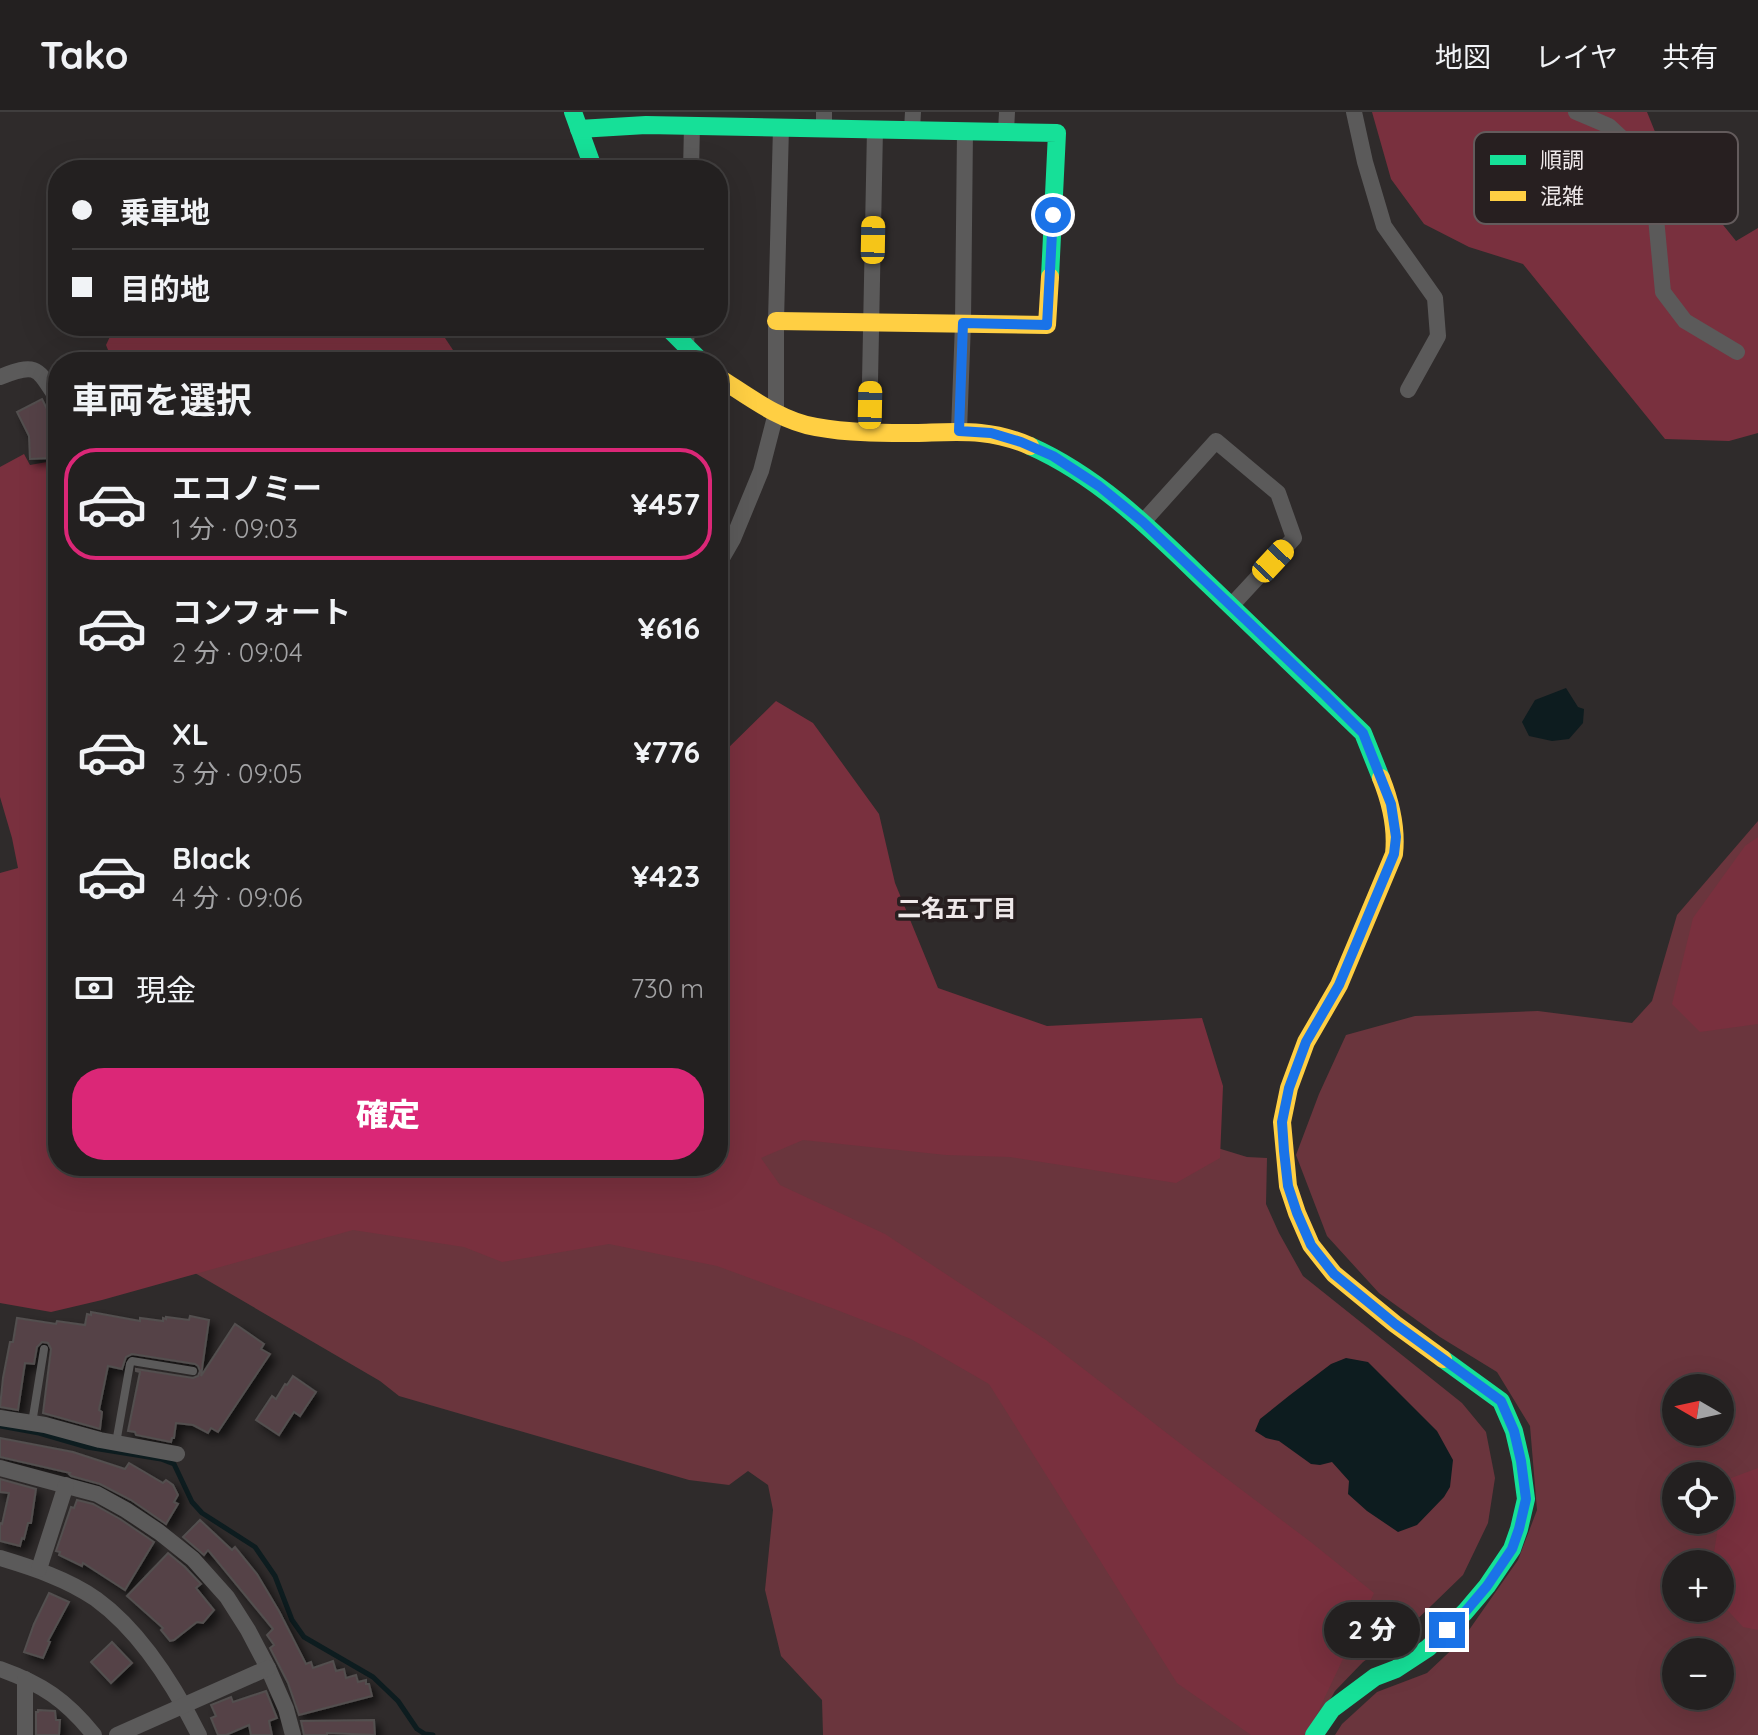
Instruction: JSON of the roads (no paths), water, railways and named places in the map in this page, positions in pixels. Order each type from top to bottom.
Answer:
[{"type":"street","points":[[1354,112],[1384,226],[1435,298],[1438,336],[1408,390]]},
{"type":"street","points":[[1576,112],[1609,126],[1615,132]]},
{"type":"street","points":[[590,160],[576,120],[646,119],[692,126],[734,120],[781,127],[824,120],[875,129],[912,121],[965,131],[1007,122],[1057,133],[1047,325],[776,321]]},
{"type":"street","points":[[691,160],[692,126]]},
{"type":"street","points":[[728,548],[761,471],[776,413],[781,127]]},
{"type":"street","points":[[869,432],[875,129]]},
{"type":"street","points":[[959,431],[965,131]]},
{"type":"street","points":[[1657,224],[1663,292],[1685,321],[1737,352]]},
{"type":"street","points":[[676,336],[692,352]]},
{"type":"street","points":[[686,336],[686,346]]},
{"type":"street","points":[[0,377],[29,367],[40,373],[48,385]]},
{"type":"street","points":[[728,385],[776,413],[814,427],[869,432],[991,433],[1053,456],[1099,486],[1143,522],[1363,733],[1391,804],[1396,837],[1394,854],[1339,985],[1306,1042],[1289,1088],[1282,1122],[1288,1186],[1311,1245],[1334,1274],[1395,1324],[1501,1401],[1514,1431],[1526,1499],[1512,1549],[1465,1612],[1428,1648],[1396,1669],[1375,1677],[1332,1709],[1314,1735]]},
{"type":"street","points":[[1143,522],[1216,441],[1278,493],[1294,538],[1231,606]]},
{"type":"street","points":[[0,1418],[177,1454]]},
{"type":"street","points":[[0,1468],[97,1494],[159,1532],[193,1559],[227,1597],[248,1630],[286,1709],[293,1735]]},
{"type":"street","points":[[39,1569],[66,1485]]},
{"type":"street","points":[[0,1558],[39,1569],[71,1584],[109,1609],[160,1667],[199,1735]]},
{"type":"street","points":[[117,1735],[268,1668]]},
{"type":"street","points":[[0,1669],[56,1696],[78,1715],[94,1735]]},
{"type":"street","points":[[25,1679],[25,1735]]},
{"type":"lane","points":[[32,1424],[44,1349]]},
{"type":"lane","points":[[116,1443],[132,1361],[193,1371]]},
{"type":"waterway","points":[[0,1426],[174,1464],[192,1502],[202,1513],[255,1547],[275,1576],[292,1620],[304,1637],[373,1677],[398,1701],[417,1729],[433,1735]]},
{"type":"district","name":"二名五丁目","points":[[957,908]]}]
